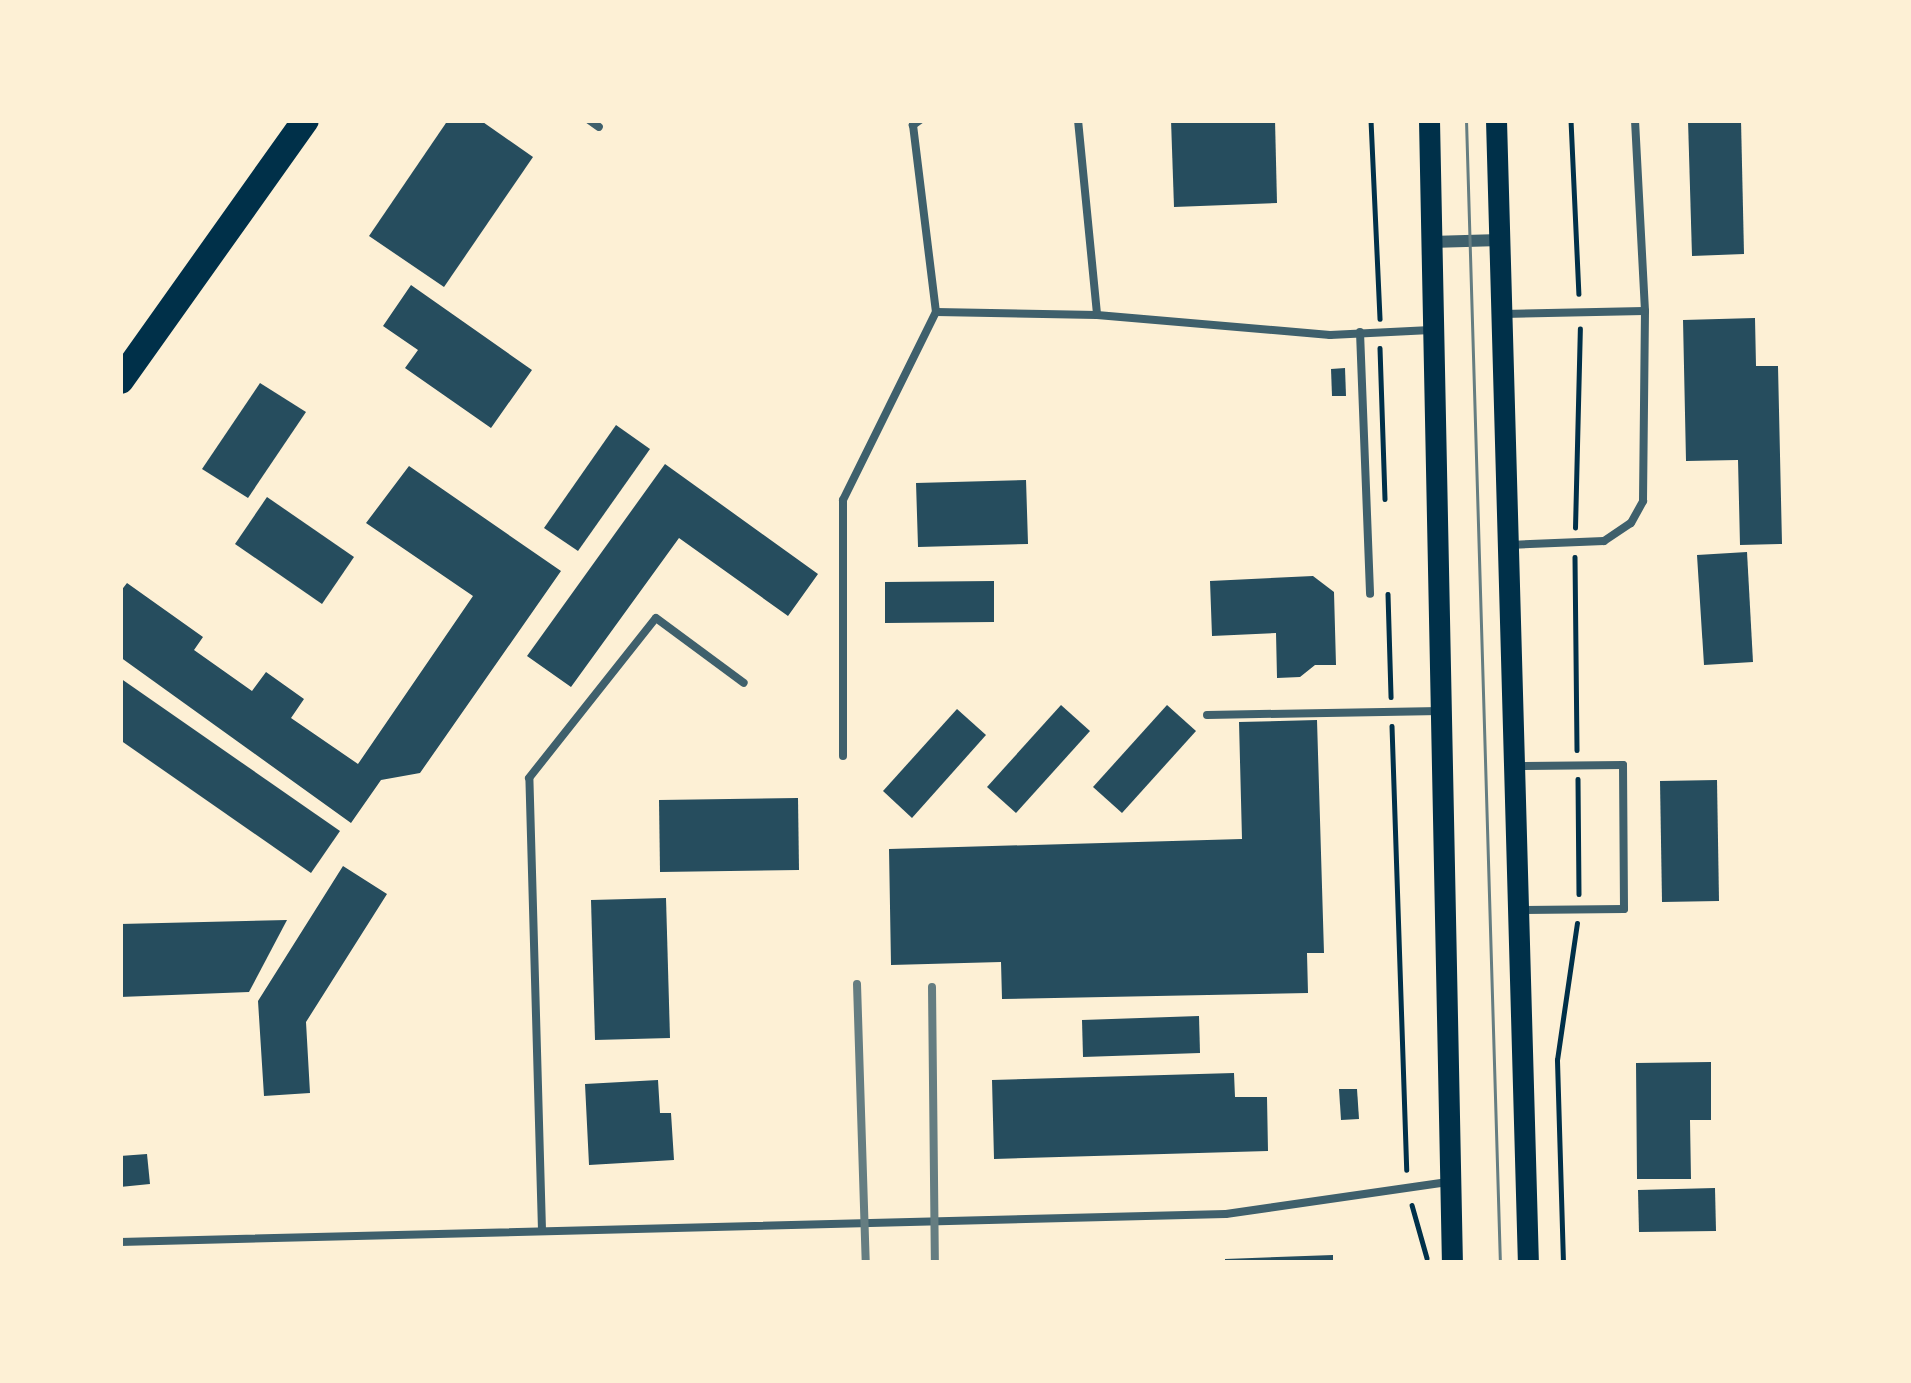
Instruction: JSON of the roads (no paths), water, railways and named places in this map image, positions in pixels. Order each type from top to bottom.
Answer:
[{"type":"highway","points":[[120,380],[305,120]]},
{"type":"main road","points":[[1429,120],[1452,1263]]},
{"type":"main road","points":[[1496,120],[1528,1263]]},
{"type":"street","points":[[1430,242],[1500,240]]},
{"type":"lane","points":[[589,120],[599,127]]},
{"type":"lane","points":[[843,755],[843,500],[936,312],[913,125],[920,120]]},
{"type":"lane","points":[[1078,120],[1097,315]]},
{"type":"lane","points":[[1507,545],[1604,541],[1631,523],[1643,501],[1645,311],[1636,120]]},
{"type":"lane","points":[[1502,314],[1645,311]]},
{"type":"lane","points":[[936,312],[1097,315],[1330,335],[1432,330]]},
{"type":"lane","points":[[1360,331],[1370,594]]},
{"type":"lane","points":[[542,1230],[530,778],[656,618],[744,683]]},
{"type":"lane","points":[[1207,715],[1441,711]]},
{"type":"lane","points":[[1514,766],[1623,765],[1624,909],[1519,910]]},
{"type":"lane","points":[[120,1242],[1226,1214],[1450,1182]]},
{"type":"tram line","points":[[1466,120],[1500,1263]]},
{"type":"railway","points":[[857,984],[866,1263]]},
{"type":"railway","points":[[932,987],[935,1263]]}]
